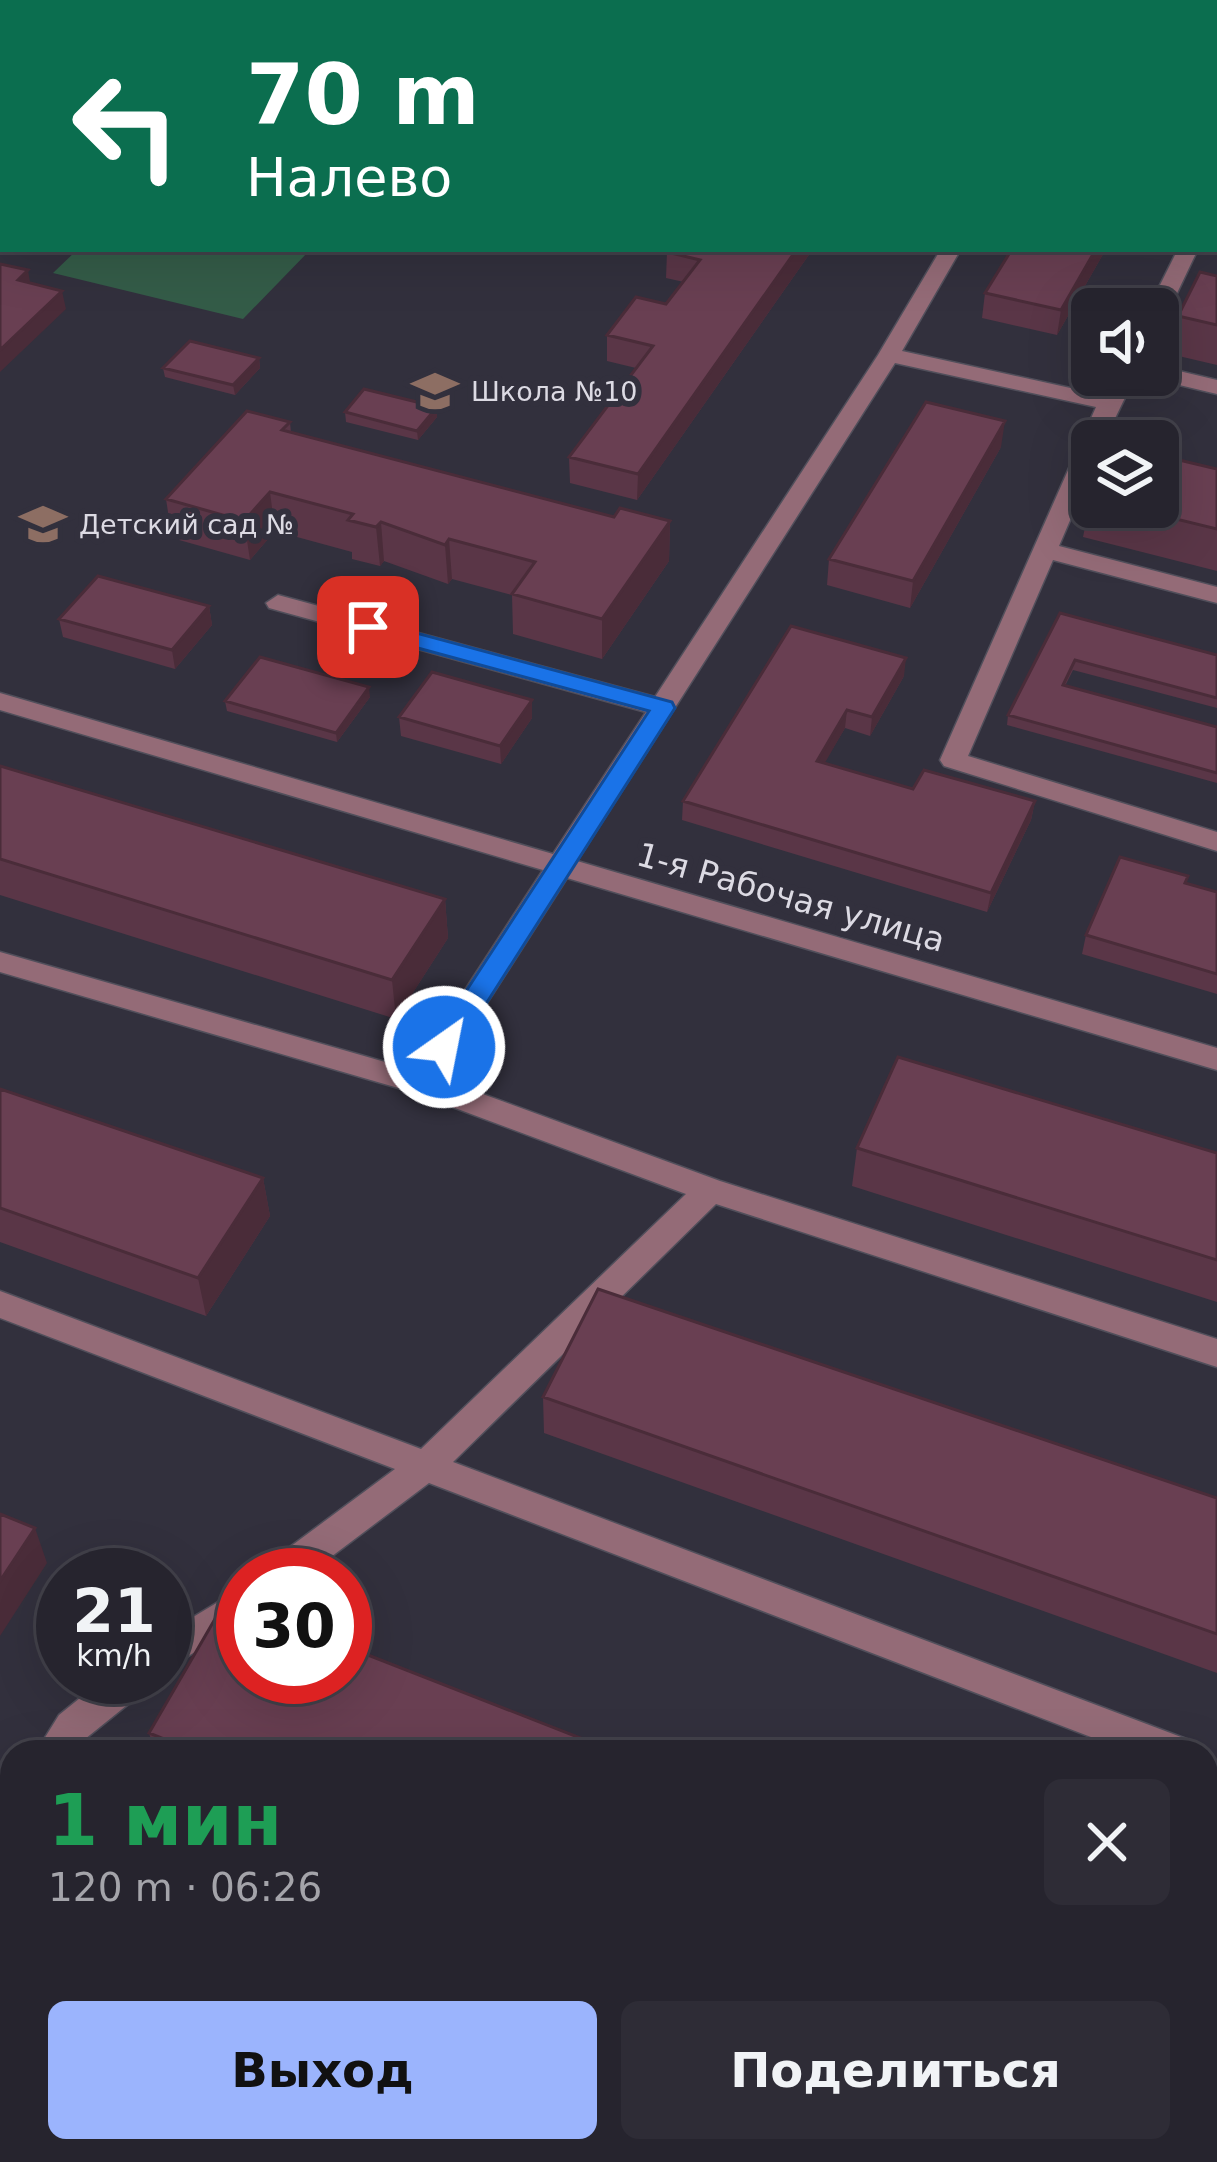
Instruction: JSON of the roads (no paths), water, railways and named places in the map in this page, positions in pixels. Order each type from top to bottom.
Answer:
[{"type":"street","points":[[420,1082],[889,355],[949,252]]},
{"type":"street","points":[[1169,288],[1187,252]]},
{"type":"street","points":[[889,355],[1109,403]]},
{"type":"street","points":[[1179,378],[1217,387]]},
{"type":"street","points":[[1101,420],[1113,396]]},
{"type":"street","points":[[1071,490],[953,760],[1217,842]]},
{"type":"street","points":[[1045,550],[1217,595]]},
{"type":"street","points":[[278,602],[663,708]]},
{"type":"street","name":"1-я Рабочая улица","points":[[0,701],[1217,1059]]},
{"type":"street","points":[[0,962],[420,1082],[710,1190],[1217,1353]]},
{"type":"street","points":[[316,1548],[428,1464],[710,1190]]},
{"type":"street","points":[[0,1304],[1144,1740]]},
{"type":"street","points":[[63,1740],[101,1704]]},
{"type":"place","name":"Школа №10","points":[[435,391]]},
{"type":"place","name":"Детский сад №","points":[[43,524]]}]
